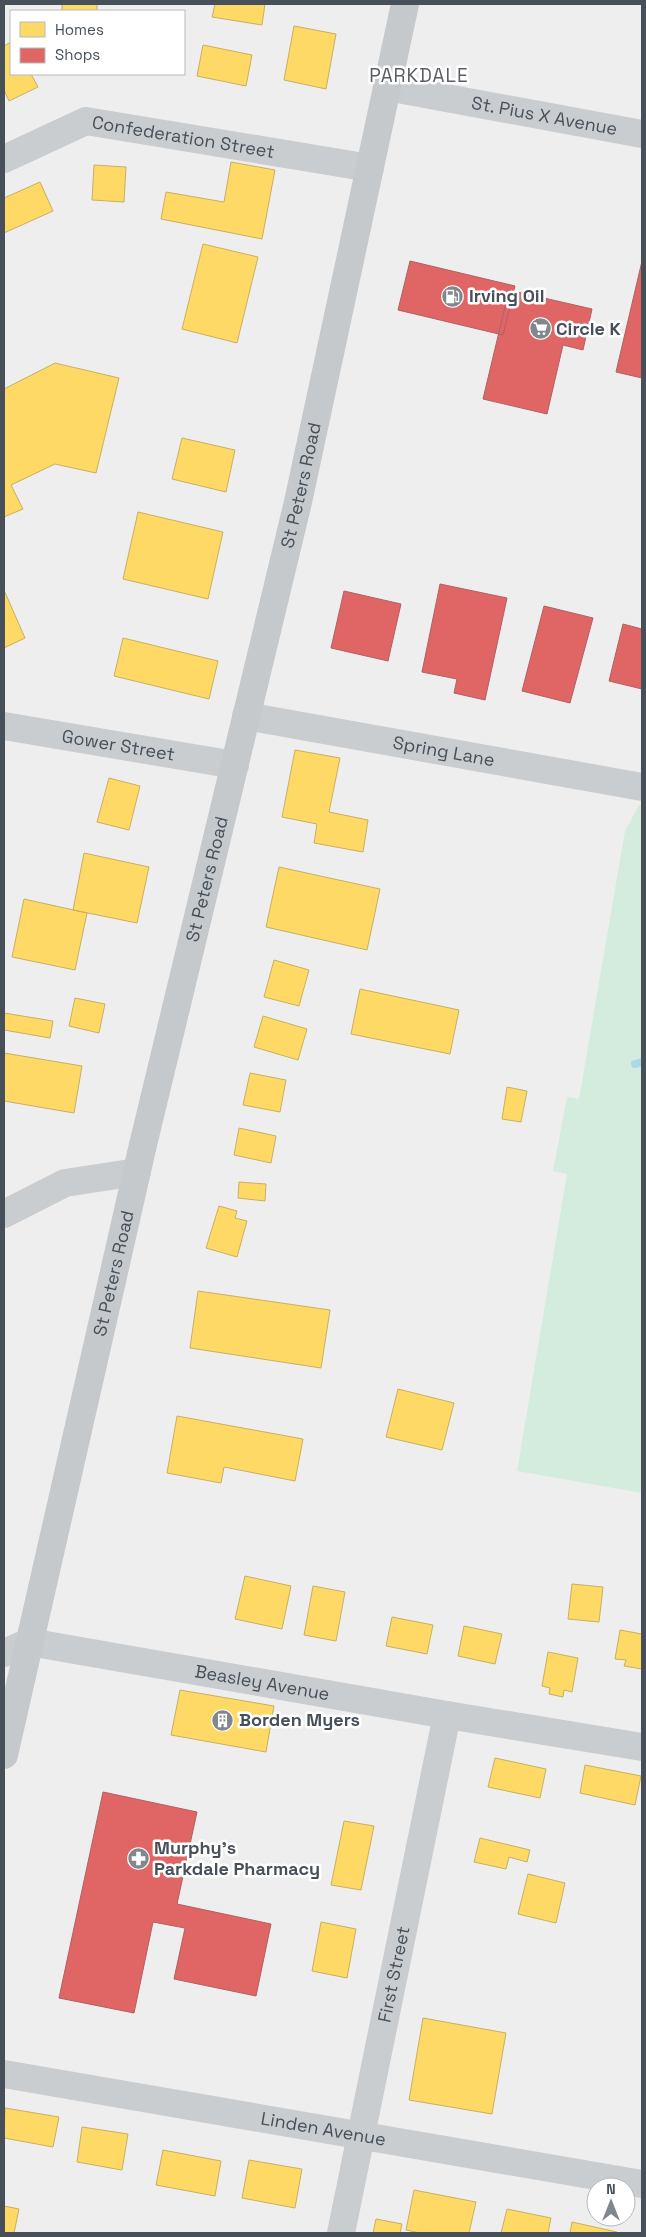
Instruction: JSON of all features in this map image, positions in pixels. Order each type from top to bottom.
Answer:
[{"type":"main road","name":"St Peters Road","points":[[4,1755],[137,1172],[298,502],[405,4]]},
{"type":"street","name":"St. Pius X Avenue","points":[[387,86],[642,134]]},
{"type":"street","name":"Confederation Street","points":[[4,160],[86,121],[370,168]]},
{"type":"street","name":"Spring Lane","points":[[246,716],[642,787]]},
{"type":"street","name":"Gower Street","points":[[4,726],[235,765]]},
{"type":"street","points":[[4,1214],[65,1183],[137,1172]]},
{"type":"street","points":[[4,1653],[29,1642]]},
{"type":"street","name":"Beasley Avenue","points":[[29,1642],[642,1747]]},
{"type":"street","name":"First Street","points":[[340,2233],[447,1715]]},
{"type":"street","name":"Linden Avenue","points":[[4,2074],[642,2184]]},
{"type":"green space","points":[[639,805],[642,805],[642,1493],[517,1471],[567,1174],[553,1171],[567,1097],[579,1099],[625,831]]},
{"type":"building: Homes","points":[[62,4],[97,4],[97,10],[62,10]]},
{"type":"building: Homes","points":[[215,4],[265,4],[262,25],[212,17]]},
{"type":"building: Homes","points":[[294,26],[336,34],[326,89],[284,80]]},
{"type":"building: Homes","points":[[10,43],[10,75],[32,75],[38,87],[9,101],[4,90],[4,46]]},
{"type":"building: Homes","points":[[203,45],[252,55],[246,86],[197,76]]},
{"type":"building: Homes","points":[[231,162],[275,170],[262,239],[161,219],[166,192],[224,202]]},
{"type":"building: Homes","points":[[94,165],[126,167],[124,202],[92,200]]},
{"type":"building: Homes","points":[[40,182],[53,211],[4,233],[4,198]]},
{"type":"building: Homes","points":[[203,244],[258,257],[237,343],[182,329]]},
{"type":"building: Homes","points":[[55,363],[119,378],[96,473],[55,464],[11,485],[23,509],[4,517],[4,389]]},
{"type":"building: Homes","points":[[182,438],[235,450],[226,492],[172,479]]},
{"type":"building: Homes","points":[[138,512],[223,532],[208,599],[123,579]]},
{"type":"building: Homes","points":[[4,590],[25,638],[4,648]]},
{"type":"building: Homes","points":[[123,638],[218,661],[209,699],[114,676]]},
{"type":"building: Homes","points":[[295,750],[340,758],[329,812],[368,820],[363,852],[314,843],[317,824],[282,817]]},
{"type":"building: Homes","points":[[109,778],[140,786],[129,830],[97,822]]},
{"type":"building: Homes","points":[[84,853],[149,867],[137,923],[73,910]]},
{"type":"building: Homes","points":[[279,867],[380,889],[367,950],[266,927]]},
{"type":"building: Homes","points":[[24,899],[87,913],[75,970],[12,957]]},
{"type":"building: Homes","points":[[274,960],[309,970],[299,1006],[264,997]]},
{"type":"building: Homes","points":[[360,989],[459,1010],[450,1054],[351,1034]]},
{"type":"building: Homes","points":[[75,998],[105,1004],[99,1033],[69,1026]]},
{"type":"building: Homes","points":[[4,1013],[53,1021],[50,1038],[4,1030]]},
{"type":"building: Homes","points":[[263,1016],[307,1029],[298,1060],[254,1047]]},
{"type":"building: Homes","points":[[4,1053],[82,1066],[74,1113],[4,1101]]},
{"type":"building: Homes","points":[[250,1073],[286,1080],[280,1112],[243,1105]]},
{"type":"building: Homes","points":[[507,1087],[527,1091],[521,1122],[502,1119]]},
{"type":"building: Homes","points":[[239,1128],[276,1136],[271,1163],[234,1155]]},
{"type":"building: Homes","points":[[239,1182],[266,1184],[265,1201],[238,1198]]},
{"type":"building: Homes","points":[[219,1206],[237,1211],[235,1218],[247,1221],[237,1257],[206,1248]]},
{"type":"building: Homes","points":[[198,1291],[330,1310],[321,1368],[190,1348]]},
{"type":"building: Homes","points":[[398,1389],[454,1403],[442,1450],[386,1437]]},
{"type":"building: Homes","points":[[177,1416],[303,1439],[295,1481],[224,1467],[221,1483],[167,1473]]},
{"type":"building: Homes","points":[[245,1576],[291,1586],[282,1629],[235,1619]]},
{"type":"building: Homes","points":[[572,1584],[603,1587],[599,1622],[568,1619]]},
{"type":"building: Homes","points":[[313,1586],[345,1592],[336,1641],[304,1635]]},
{"type":"building: Homes","points":[[392,1617],[433,1625],[427,1654],[386,1646]]},
{"type":"building: Homes","points":[[464,1626],[502,1634],[495,1664],[458,1656]]},
{"type":"building: Homes","points":[[620,1630],[642,1634],[642,1669],[624,1666],[626,1660],[615,1659]]},
{"type":"building: Homes","points":[[548,1652],[578,1658],[572,1692],[564,1690],[563,1697],[549,1694],[550,1688],[542,1686]]},
{"type":"building: Homes","name":"Borden Myers","points":[[180,1690],[274,1706],[266,1752],[171,1735]]},
{"type":"building: Homes","points":[[495,1758],[546,1769],[540,1798],[488,1787]]},
{"type":"building: Homes","points":[[585,1765],[641,1776],[635,1805],[580,1793]]},
{"type":"building: Homes","points":[[344,1821],[374,1826],[361,1890],[331,1885]]},
{"type":"building: Homes","points":[[480,1838],[530,1850],[527,1862],[509,1857],[506,1869],[474,1862]]},
{"type":"building: Homes","points":[[528,1874],[565,1883],[556,1923],[518,1914]]},
{"type":"building: Homes","points":[[321,1922],[356,1929],[347,1978],[312,1971]]},
{"type":"building: Homes","points":[[423,2018],[506,2033],[492,2114],[409,2100]]},
{"type":"building: Homes","points":[[5,2108],[59,2117],[53,2147],[4,2138]]},
{"type":"building: Homes","points":[[82,2127],[128,2134],[122,2170],[77,2162]]},
{"type":"building: Homes","points":[[163,2150],[221,2161],[215,2196],[156,2185]]},
{"type":"building: Homes","points":[[249,2160],[302,2169],[295,2208],[242,2198]]},
{"type":"building: Homes","points":[[414,2190],[476,2202],[469,2233],[420,2233],[406,2230]]},
{"type":"building: Homes","points":[[4,2206],[19,2209],[14,2233],[4,2233]]},
{"type":"building: Homes","points":[[507,2209],[551,2218],[548,2233],[501,2233]]},
{"type":"building: Homes","points":[[376,2219],[402,2224],[400,2233],[373,2233]]},
{"type":"building: Homes","points":[[572,2222],[586,2225],[586,2227],[617,2232],[617,2233],[570,2233]]},
{"type":"building: Shops","points":[[410,261],[515,286],[503,335],[398,310]]},
{"type":"building: Shops","points":[[642,261],[642,378],[616,372]]},
{"type":"building: Shops","points":[[509,290],[592,309],[583,350],[563,345],[547,414],[483,399]]},
{"type":"building: Shops","points":[[440,584],[507,598],[485,700],[454,693],[457,679],[422,672]]},
{"type":"building: Shops","points":[[344,591],[401,604],[388,661],[331,648]]},
{"type":"building: Shops","points":[[544,606],[593,618],[570,703],[522,691]]},
{"type":"building: Shops","points":[[623,624],[642,629],[642,689],[609,681]]},
{"type":"building: Shops","name":"Murphy's Parkdale Pharmacy","points":[[103,1792],[197,1812],[177,1904],[271,1924],[256,1996],[174,1979],[185,1928],[153,1922],[134,2013],[59,1998]]},
{"type":"waterway","points":[[635,1064],[642,1062]]},
{"type":"place","name":"Irving Oil","points":[[453,296]]},
{"type":"place","name":"Circle K","points":[[540,329]]},
{"type":"place","name":"Borden Myers","points":[[223,1720]]},
{"type":"place","name":"Murphy's Parkdale Pharmacy","points":[[138,1858]]},
{"type":"district","name":"PARKDALE","points":[[419,75]]}]
